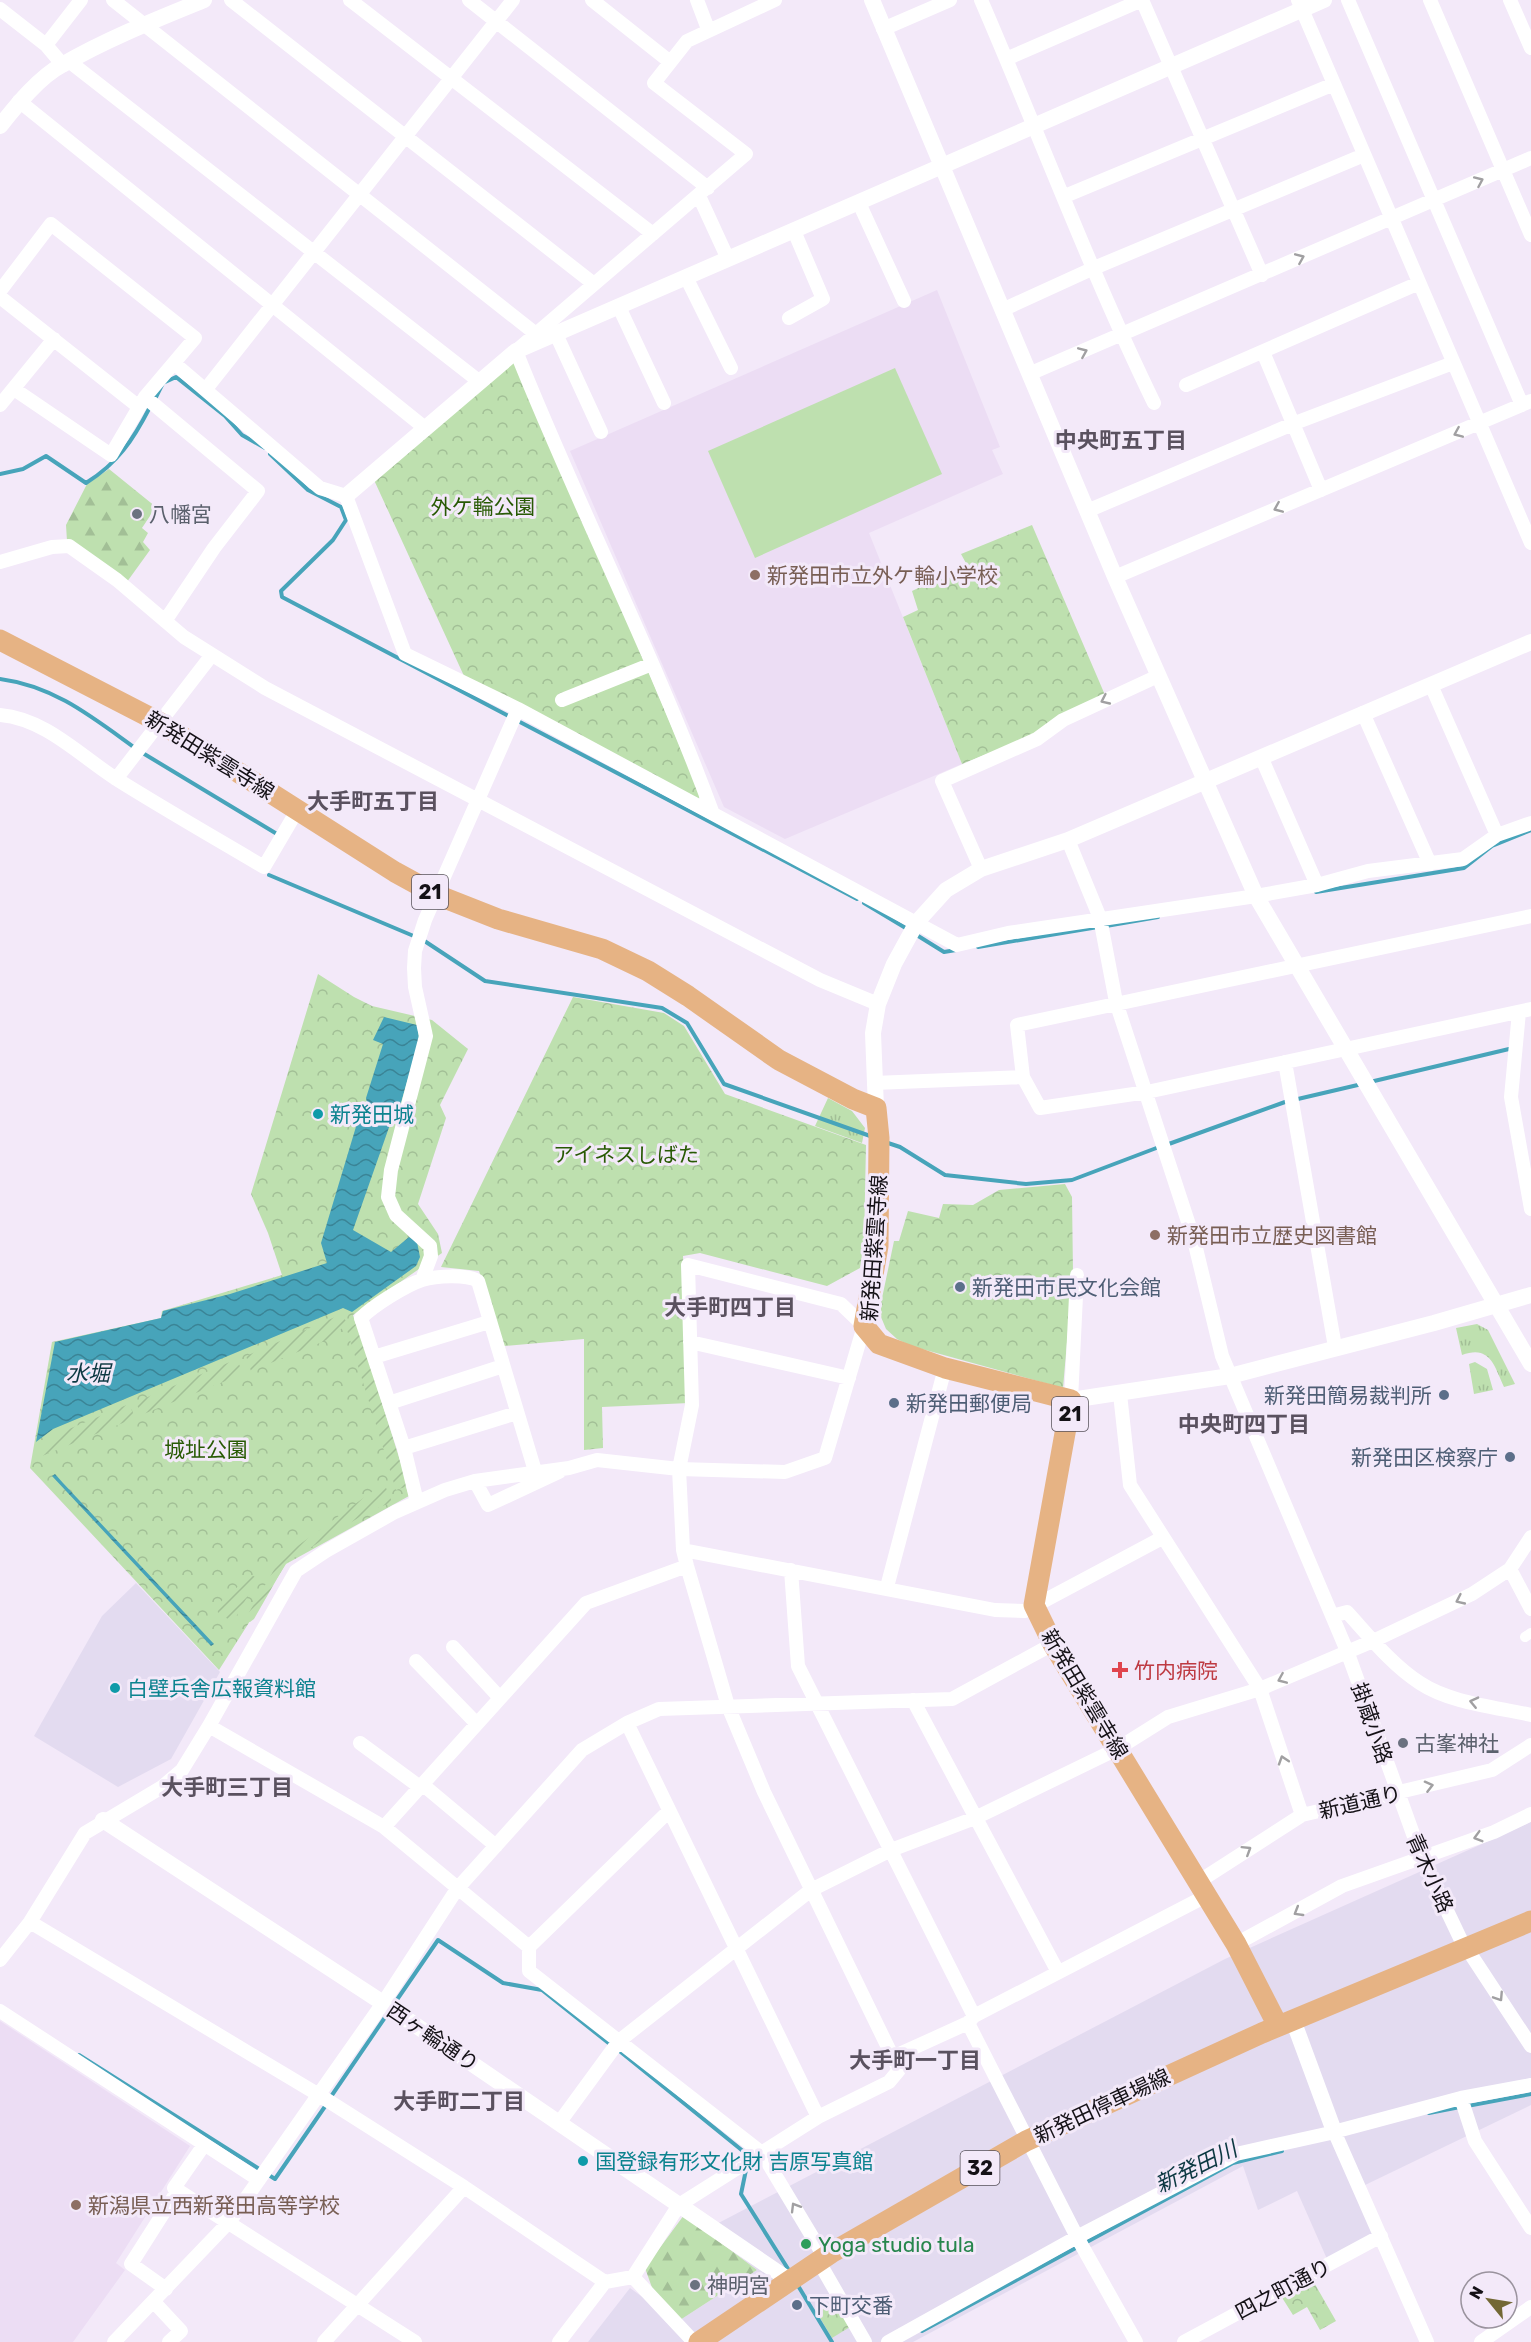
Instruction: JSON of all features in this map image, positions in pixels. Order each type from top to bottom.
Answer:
[{"type":"main road","name":"新発田紫雲寺線","points":[[0,640],[159,722],[395,872],[438,896],[498,919],[602,949],[688,996],[779,1060],[853,1099],[876,1108],[879,1138],[878,1246],[864,1326],[879,1344],[945,1368],[1071,1400],[1034,1605],[1053,1644],[1286,2023]]},
{"type":"main road","name":"新発田停車場線","points":[[699,2342],[789,2280],[1026,2141],[1286,2023],[1531,1921]]},
{"type":"street","points":[[46,45],[81,0]]},
{"type":"street","points":[[113,0],[536,334]]},
{"type":"street","points":[[0,126],[19,101],[66,63],[125,31],[204,0]]},
{"type":"street","points":[[231,0],[594,284]]},
{"type":"street","points":[[350,0],[652,234]]},
{"type":"street","points":[[469,0],[704,192],[728,259]]},
{"type":"street","points":[[206,389],[513,0]]},
{"type":"street","points":[[592,0],[669,61]]},
{"type":"street","points":[[697,0],[708,29]]},
{"type":"street","points":[[346,496],[746,154],[654,83],[687,41],[708,29],[775,0]]},
{"type":"street","points":[[872,0],[1115,577],[1256,896],[1531,1364]]},
{"type":"street","points":[[883,29],[951,0]]},
{"type":"street","points":[[981,0],[1036,126],[1121,335],[1154,403]]},
{"type":"street","points":[[1006,59],[1142,0],[1262,274]]},
{"type":"street","points":[[516,351],[1036,126],[1300,5],[1324,0]]},
{"type":"street","points":[[1115,577],[1527,403],[1434,200],[1348,0]]},
{"type":"street","points":[[1430,0],[1531,235]]},
{"type":"street","points":[[1510,0],[1531,48]]},
{"type":"street","points":[[1300,5],[1531,543]]},
{"type":"street","points":[[0,9],[66,63],[480,382]]},
{"type":"street","points":[[1065,196],[1203,141],[1334,84]]},
{"type":"street","points":[[19,101],[425,428]]},
{"type":"street","points":[[1002,310],[1094,268],[1364,155]]},
{"type":"street","points":[[1029,374],[1531,158]]},
{"type":"street","points":[[859,203],[904,301]]},
{"type":"street","points":[[0,291],[51,224],[195,338],[142,402],[111,455],[14,388]]},
{"type":"street","points":[[789,318],[823,299],[794,231]]},
{"type":"street","points":[[686,277],[731,368]]},
{"type":"street","points":[[1186,385],[1419,283]]},
{"type":"street","points":[[0,297],[258,491],[214,548],[165,621]]},
{"type":"street","points":[[619,307],[664,404]]},
{"type":"street","points":[[556,334],[601,432]]},
{"type":"street","points":[[0,405],[54,339]]},
{"type":"street","points":[[516,351],[547,432],[652,664],[712,814]]},
{"type":"street","points":[[1263,351],[1295,423],[1321,490]]},
{"type":"street","points":[[1087,511],[1295,423],[1453,363]]},
{"type":"street","points":[[175,364],[320,488],[346,496]]},
{"type":"street","points":[[346,496],[405,654],[518,709],[957,945],[1008,933],[1256,896],[1317,885],[1368,871],[1463,859],[1497,835],[1531,823]]},
{"type":"street","points":[[0,562],[52,547],[69,546],[117,580],[211,656],[265,688],[820,980],[878,1004]]},
{"type":"street","points":[[876,1108],[873,1034],[878,1004],[894,964],[917,922],[946,890],[981,869],[1068,840],[1262,759],[1363,713],[1531,642]]},
{"type":"street","points":[[116,779],[211,656]]},
{"type":"street","points":[[562,700],[652,664]]},
{"type":"street","points":[[981,869],[942,781],[1037,739],[1063,720],[1158,676]]},
{"type":"street","points":[[1431,685],[1497,835]]},
{"type":"street","points":[[422,1280],[431,1256],[430,1246],[390,1207],[388,1190],[402,1122],[426,1036],[415,987],[415,951],[518,709]]},
{"type":"street","points":[[1363,713],[1430,864]]},
{"type":"street","points":[[0,715],[17,716],[38,725],[116,779],[264,867],[298,810]]},
{"type":"street","points":[[1262,759],[1317,885]]},
{"type":"street","name":"掛蔵小路","points":[[1068,840],[1100,918],[1116,1002],[1148,1092],[1194,1240],[1222,1356],[1347,1651],[1396,1794]]},
{"type":"street","points":[[1530,919],[1116,1002],[1017,1025],[1023,1077],[1040,1108],[1148,1092],[1525,1010],[1511,1097],[1531,1209]]},
{"type":"street","points":[[1285,1062],[1335,1347]]},
{"type":"street","points":[[874,1083],[1023,1077]]},
{"type":"street","points":[[475,1481],[488,1505],[568,1468],[597,1460],[679,1469],[785,1472],[825,1458],[864,1326],[841,1304],[688,1265],[692,1405],[679,1469],[682,1550],[728,1706],[811,1890],[899,2070],[889,2082],[818,2117],[679,2205],[633,2277],[605,2283],[559,2342]]},
{"type":"street","points":[[1077,1275],[1071,1400],[1230,1376],[1434,1323],[1531,1294]]},
{"type":"street","points":[[417,1502],[404,1448],[361,1318],[369,1310],[422,1280],[470,1277],[478,1281],[535,1471]]},
{"type":"street","points":[[374,1357],[489,1322]]},
{"type":"street","points":[[690,1342],[849,1378]]},
{"type":"street","points":[[389,1403],[503,1366]]},
{"type":"street","points":[[887,1587],[945,1368]]},
{"type":"street","points":[[1120,1394],[1130,1485],[1162,1538],[1233,1642],[1260,1689],[1302,1815]]},
{"type":"street","points":[[404,1448],[518,1413]]},
{"type":"street","points":[[0,1960],[30,1923],[85,1833],[162,1787],[182,1770],[296,1571],[326,1551],[417,1502],[475,1481],[568,1468]]},
{"type":"street","points":[[559,2123],[619,2041],[811,1890],[891,1850],[975,1818],[1117,1749],[1168,1716],[1260,1689],[1373,1641],[1472,1594],[1510,1569],[1531,1537]]},
{"type":"street","points":[[682,1550],[887,1587],[995,1610],[1024,1611],[1162,1538]]},
{"type":"street","points":[[384,1827],[586,1603],[687,1566]]},
{"type":"street","points":[[1510,1569],[1531,1609]]},
{"type":"street","points":[[791,1570],[798,1666],[891,1850],[1026,2141],[1079,2242],[1136,2342]]},
{"type":"street","points":[[1332,1616],[1347,1612],[1373,1641],[1420,1683],[1451,1696],[1531,1715]]},
{"type":"street","points":[[114,2342],[230,2221],[383,2003],[457,1889],[582,1750],[627,1723],[659,1709],[952,1699],[1053,1644]]},
{"type":"street","points":[[453,1647],[500,1698]]},
{"type":"street","points":[[416,1661],[477,1724]]},
{"type":"street","points":[[913,1700],[1058,1972]]},
{"type":"street","points":[[627,1723],[818,2117]]},
{"type":"street","points":[[209,1726],[384,1827],[529,1947]]},
{"type":"street","points":[[360,1743],[421,1785],[496,1846]]},
{"type":"street","name":"新道通り","points":[[892,2057],[971,2020],[1202,1889],[1302,1815],[1492,1770],[1531,1745]]},
{"type":"street","name":"青木小路","points":[[1396,1794],[1420,1856],[1467,1949],[1531,2046]]},
{"type":"street","points":[[669,1811],[529,1947],[529,1971],[762,2153],[866,2342]]},
{"type":"street","points":[[1236,1944],[1342,1886],[1420,1856],[1494,1832],[1531,1814]]},
{"type":"street","name":"西ヶ輪通り","points":[[104,1820],[383,2003],[789,2280]]},
{"type":"street","points":[[30,1923],[319,2095],[464,2187],[605,2283]]},
{"type":"street","points":[[0,2011],[259,2180]]},
{"type":"street","points":[[1286,2023],[1427,2342]]},
{"type":"street","points":[[888,2342],[1079,2242],[1236,2154],[1337,2137],[1463,2106],[1531,2085]]},
{"type":"street","points":[[1463,2106],[1475,2141],[1531,2228]]},
{"type":"street","points":[[204,2145],[174,2188],[230,2221],[415,2342]]},
{"type":"street","points":[[324,2342],[464,2187]]},
{"type":"street","points":[[166,2289],[131,2264],[178,2190]]},
{"type":"street","name":"四之町通り","points":[[1184,2342],[1381,2236]]},
{"type":"street","points":[[633,2277],[694,2342]]},
{"type":"street","points":[[154,2302],[181,2331],[169,2342]]},
{"type":"street","points":[[1481,2342],[1531,2307]]},
{"type":"shaded area","name":"新発田市立外ケ輪小学校","points":[[937,290],[1000,447],[992,450],[1003,474],[869,533],[962,764],[785,839],[724,807],[570,451]]},
{"type":"shaded area","points":[[136,1583],[220,1672],[171,1759],[118,1787],[34,1736],[102,1616]]},
{"type":"shaded area","points":[[1531,1822],[1531,2105],[1363,2186],[1385,2231],[1327,2259],[1297,2191],[1258,2210],[1243,2166],[913,2342],[588,2342],[630,2288],[677,2322],[757,2270],[705,2230],[1225,1959]]},
{"type":"shaded area","name":"新潟県立西新発田高等学校","points":[[0,2021],[190,2146],[116,2263],[125,2270],[73,2342],[0,2342]]},
{"type":"green space","name":"外ケ輪公園","points":[[517,359],[700,794],[699,799],[464,676],[374,480]]},
{"type":"green space","points":[[895,368],[942,474],[755,558],[708,451]]},
{"type":"green space","points":[[109,469],[156,507],[142,528],[148,533],[143,542],[150,550],[124,586],[67,541],[66,525],[87,484]]},
{"type":"green space","points":[[1032,525],[1105,695],[1037,734],[962,764],[903,617],[918,610],[912,591],[967,565],[961,554]]},
{"type":"green space","name":"城址公園","points":[[318,974],[372,1006],[432,1020],[468,1049],[440,1105],[446,1118],[418,1204],[438,1234],[442,1253],[353,1315],[409,1496],[286,1564],[219,1670],[30,1468],[52,1342],[161,1318],[162,1311],[282,1275],[268,1233],[251,1194]]},
{"type":"green space","name":"アイネスしばた","points":[[573,997],[664,1013],[684,1026],[725,1094],[866,1145],[864,1241],[860,1268],[827,1286],[700,1253],[683,1256],[689,1403],[602,1407],[603,1448],[584,1450],[584,1339],[504,1346],[479,1271],[441,1267]]},
{"type":"green space","points":[[828,1098],[852,1111],[865,1128],[862,1143],[815,1126]]},
{"type":"green space","points":[[1065,1184],[1072,1197],[1073,1273],[1063,1388],[911,1346],[897,1339],[886,1329],[881,1317],[881,1303],[894,1241],[899,1241],[908,1211],[939,1218],[943,1204],[973,1205],[999,1190]]},
{"type":"green space","points":[[342,1314],[347,1323],[332,1338],[251,1371],[246,1356]]},
{"type":"green space","points":[[357,1323],[408,1486],[396,1490],[347,1330]]},
{"type":"green space","points":[[1477,1324],[1488,1330],[1515,1384],[1504,1387],[1494,1365],[1485,1355],[1471,1353],[1462,1355],[1456,1328]]},
{"type":"green space","points":[[237,1359],[243,1374],[141,1415],[136,1402]]},
{"type":"green space","points":[[1475,1362],[1487,1369],[1493,1390],[1474,1394],[1469,1364]]},
{"type":"green space","points":[[129,1404],[135,1418],[42,1456],[42,1446],[57,1434]]},
{"type":"green space","points":[[384,1483],[392,1502],[366,1513],[286,1563],[254,1619],[250,1622],[244,1621],[281,1558]]},
{"type":"green space","points":[[251,1575],[258,1578],[233,1622],[218,1613],[217,1605]]},
{"type":"green space","points":[[684,2215],[757,2270],[677,2322],[655,2296],[645,2268]]},
{"type":"green space","points":[[1312,2279],[1336,2321],[1320,2330],[1307,2307],[1293,2315],[1281,2296]]},
{"type":"green space","points":[[834,2300],[850,2327],[832,2338],[816,2311]]},
{"type":"water","name":"水堀","points":[[384,1017],[417,1025],[419,1038],[398,1113],[393,1116],[353,1230],[391,1252],[409,1237],[417,1242],[420,1257],[416,1266],[352,1312],[343,1308],[53,1429],[36,1442],[55,1342],[161,1318],[163,1311],[230,1294],[327,1263],[321,1243],[358,1120],[366,1114],[368,1108],[366,1098],[383,1044],[373,1040]]},
{"type":"water","points":[[55,1474],[214,1644],[211,1646],[52,1476]]},
{"type":"waterway","points":[[154,401],[163,383],[176,377],[225,416],[242,435],[265,448]]},
{"type":"waterway","points":[[0,474],[23,469],[46,456],[86,483],[124,450],[150,407]]},
{"type":"waterway","points":[[270,454],[308,490],[341,507],[346,520],[333,540],[281,591],[282,597],[857,899]]},
{"type":"waterway","points":[[0,679],[38,688],[72,704],[135,748]]},
{"type":"waterway","points":[[141,752],[277,834]]},
{"type":"waterway","points":[[1316,892],[1464,868],[1492,846],[1531,830]]},
{"type":"waterway","points":[[269,875],[416,937]]},
{"type":"waterway","points":[[864,903],[909,930]]},
{"type":"waterway","points":[[1106,926],[1158,917]]},
{"type":"waterway","points":[[978,947],[1098,927]]},
{"type":"waterway","points":[[915,934],[944,952],[956,950]]},
{"type":"waterway","points":[[423,940],[485,981],[662,1008],[687,1023],[724,1084],[873,1137]]},
{"type":"waterway","points":[[1370,1082],[1509,1049]]},
{"type":"waterway","points":[[1166,1145],[1285,1102],[1362,1084]]},
{"type":"waterway","points":[[885,1142],[900,1147],[945,1175],[1026,1184],[1072,1180],[1159,1147]]},
{"type":"waterway","points":[[394,2004],[438,1940],[503,1983],[542,1990],[611,2045]]},
{"type":"waterway","points":[[330,2098],[388,2013]]},
{"type":"waterway","points":[[617,2049],[749,2156]]},
{"type":"waterway","points":[[79,2055],[275,2179],[326,2105]]},
{"type":"waterway","name":"新発田川","points":[[1467,2106],[1531,2094]]},
{"type":"waterway","name":"新発田川","points":[[1429,2113],[1460,2107]]},
{"type":"waterway","name":"新発田川","points":[[922,2331],[1233,2163],[1282,2151]]},
{"type":"waterway","points":[[747,2165],[741,2194],[790,2272]]},
{"type":"waterway","points":[[797,2284],[832,2342]]},
{"type":"place","name":"八幡宮","points":[[137,514]]},
{"type":"place","name":"新発田市立外ケ輪小学校","points":[[755,575]]},
{"type":"place","name":"新発田城","points":[[318,1114]]},
{"type":"place","name":"新発田市立歴史図書館","points":[[1155,1235]]},
{"type":"place","name":"新発田市民文化会館","points":[[960,1287]]},
{"type":"place","name":"新発田簡易裁判所","points":[[1444,1395]]},
{"type":"place","name":"新発田郵便局","points":[[894,1403]]},
{"type":"place","name":"新発田区検察庁","points":[[1510,1457]]},
{"type":"place","name":"竹内病院","points":[[1120,1670]]},
{"type":"place","name":"白壁兵舎広報資料館","points":[[115,1688]]},
{"type":"place","name":"古峯神社","points":[[1403,1743]]},
{"type":"place","name":"国登録有形文化財 吉原写真館","points":[[583,2161]]},
{"type":"place","name":"新潟県立西新発田高等学校","points":[[76,2205]]},
{"type":"place","name":"Yoga studio tula","points":[[806,2244]]},
{"type":"place","name":"神明宮","points":[[695,2285]]},
{"type":"place","name":"下町交番","points":[[797,2305]]},
{"type":"district","name":"中央町五丁目","points":[[1121,440]]},
{"type":"district","name":"大手町五丁目","points":[[373,801]]},
{"type":"district","name":"大手町四丁目","points":[[730,1307]]},
{"type":"district","name":"中央町四丁目","points":[[1244,1424]]},
{"type":"district","name":"大手町三丁目","points":[[227,1787]]},
{"type":"district","name":"大手町一丁目","points":[[915,2060]]},
{"type":"district","name":"大手町二丁目","points":[[459,2101]]}]
